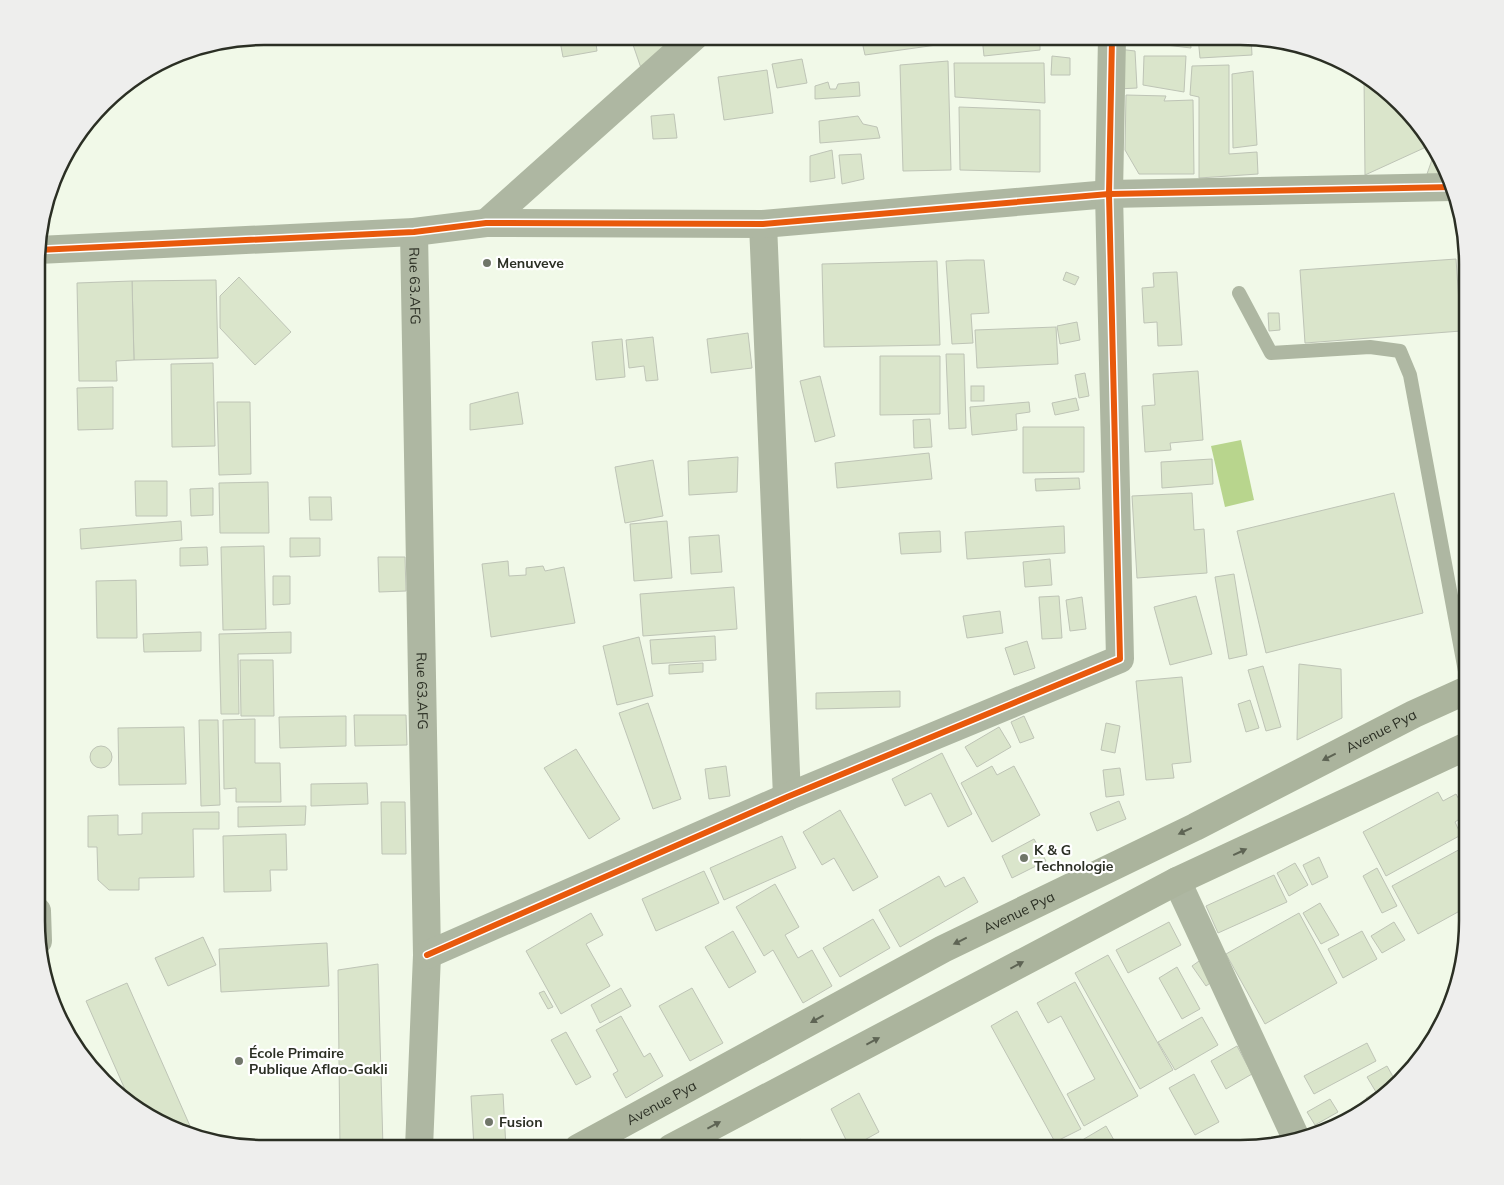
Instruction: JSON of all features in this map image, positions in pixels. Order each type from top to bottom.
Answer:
[{"type":"main road","name":"Avenue Pya","points":[[593,1140],[943,949],[1194,827],[1414,714],[1459,694]]},
{"type":"main road","points":[[686,1140],[1177,881],[1459,750]]},
{"type":"street","points":[[486,223],[685,45]]},
{"type":"street","points":[[427,954],[787,797],[1120,658],[1109,194],[1112,45]]},
{"type":"street","points":[[45,250],[414,232],[486,223],[763,224],[1109,194],[1445,187]]},
{"type":"street","points":[[763,224],[787,797]]},
{"type":"street","name":"Rue 63.AFG","points":[[414,232],[427,954],[419,1140]]},
{"type":"street","points":[[1177,881],[1294,1134]]},
{"type":"lane","points":[[1239,293],[1271,352],[1370,347],[1400,351],[1410,375],[1459,639]]},
{"type":"shaded area","points":[[1241,440],[1254,500],[1225,507],[1211,446]]},
{"type":"building","points":[[561,45],[596,45],[597,51],[563,57]]},
{"type":"building","points":[[633,45],[665,45],[641,68]]},
{"type":"building","points":[[863,45],[937,45],[865,55]]},
{"type":"building","points":[[983,45],[1040,45],[1040,50],[984,56]]},
{"type":"building","points":[[1166,45],[1191,45],[1191,48]]},
{"type":"building","points":[[1199,45],[1251,45],[1252,55],[1200,58]]},
{"type":"building","points":[[1118,49],[1135,51],[1137,88],[1118,89]]},
{"type":"building","points":[[1052,56],[1070,58],[1070,75],[1051,75]]},
{"type":"building","points":[[1144,56],[1186,56],[1184,92],[1143,85]]},
{"type":"building","points":[[802,59],[807,83],[777,88],[772,64]]},
{"type":"building","points":[[948,61],[951,170],[903,171],[900,65]]},
{"type":"building","points":[[954,63],[1044,63],[1045,103],[955,97]]},
{"type":"building","points":[[1229,65],[1229,154],[1257,152],[1258,174],[1199,178],[1199,97],[1190,95],[1192,66]]},
{"type":"building","points":[[767,70],[773,113],[724,120],[718,77]]},
{"type":"building","points":[[1253,71],[1257,145],[1233,148],[1232,74]]},
{"type":"building","points":[[828,82],[830,89],[836,89],[838,84],[859,82],[860,96],[815,99],[815,86]]},
{"type":"building","points":[[1364,84],[1395,109],[1425,146],[1365,175]]},
{"type":"building","points":[[1126,95],[1166,96],[1164,101],[1193,100],[1194,174],[1139,174],[1125,150]]},
{"type":"building","points":[[959,107],[1040,110],[1040,172],[960,170]]},
{"type":"building","points":[[674,114],[677,138],[653,139],[651,116]]},
{"type":"building","points":[[858,116],[863,124],[877,127],[880,138],[820,143],[819,121]]},
{"type":"building","points":[[832,150],[835,178],[810,182],[810,156]]},
{"type":"building","points":[[861,154],[864,179],[842,184],[839,155]]},
{"type":"building","points":[[1432,159],[1439,174],[1427,174]]},
{"type":"building","points":[[1456,259],[1459,331],[1305,343],[1300,270]]},
{"type":"building","points":[[984,260],[989,313],[971,314],[973,343],[952,344],[946,261]]},
{"type":"building","points":[[937,261],[940,345],[824,347],[822,264]]},
{"type":"building","points":[[1066,272],[1079,277],[1075,285],[1063,280]]},
{"type":"building","points":[[1177,272],[1182,345],[1158,346],[1157,322],[1144,323],[1142,288],[1154,287],[1153,273]]},
{"type":"building","points":[[239,277],[291,332],[255,365],[220,328],[220,296]]},
{"type":"building","points":[[216,280],[218,358],[134,360],[132,281]]},
{"type":"building","points":[[132,281],[134,360],[116,361],[117,381],[79,381],[77,283]]},
{"type":"building","points":[[1268,313],[1279,313],[1280,330],[1269,331]]},
{"type":"building","points":[[1077,322],[1080,340],[1060,344],[1057,326]]},
{"type":"building","points":[[1056,327],[1058,364],[977,368],[975,330]]},
{"type":"building","points":[[748,333],[752,368],[711,373],[707,339]]},
{"type":"building","points":[[653,337],[658,380],[646,381],[644,366],[629,368],[626,340]]},
{"type":"building","points":[[622,339],[625,377],[596,380],[592,342]]},
{"type":"building","points":[[946,354],[964,354],[966,428],[949,429]]},
{"type":"building","points":[[880,356],[940,356],[940,414],[880,415]]},
{"type":"building","points":[[213,363],[215,446],[172,447],[171,364]]},
{"type":"building","points":[[1198,371],[1203,440],[1170,443],[1171,450],[1145,452],[1142,406],[1155,405],[1153,374]]},
{"type":"building","points":[[1085,373],[1089,396],[1079,398],[1075,375]]},
{"type":"building","points":[[820,376],[835,436],[815,442],[800,381]]},
{"type":"building","points":[[971,386],[984,386],[984,401],[971,401]]},
{"type":"building","points":[[113,387],[113,429],[78,430],[77,388]]},
{"type":"building","points":[[518,392],[523,424],[470,430],[470,404]]},
{"type":"building","points":[[1076,398],[1079,410],[1055,415],[1052,403]]},
{"type":"building","points":[[217,402],[250,402],[251,474],[219,475]]},
{"type":"building","points":[[1029,402],[1030,412],[1016,414],[1017,430],[972,435],[970,407]]},
{"type":"building","points":[[930,419],[932,447],[914,448],[913,420]]},
{"type":"building","points":[[1023,427],[1084,427],[1084,472],[1023,473]]},
{"type":"building","points":[[929,453],[932,479],[837,488],[835,463]]},
{"type":"building","points":[[738,457],[737,492],[689,495],[688,461]]},
{"type":"building","points":[[1212,459],[1213,484],[1162,488],[1161,462]]},
{"type":"building","points":[[653,460],[663,516],[625,523],[615,467]]},
{"type":"building","points":[[1079,478],[1080,489],[1036,491],[1035,479]]},
{"type":"building","points":[[135,481],[167,481],[167,516],[136,516]]},
{"type":"building","points":[[268,482],[269,533],[220,533],[219,483]]},
{"type":"building","points":[[213,488],[213,515],[191,516],[190,489]]},
{"type":"building","points":[[1192,493],[1194,530],[1204,529],[1207,573],[1137,578],[1132,496]]},
{"type":"building","points":[[1394,493],[1423,613],[1266,653],[1237,531]]},
{"type":"building","points":[[309,497],[331,497],[332,520],[310,520]]},
{"type":"building","points":[[181,521],[182,540],[81,549],[80,529]]},
{"type":"building","points":[[667,521],[672,578],[634,581],[630,524]]},
{"type":"building","points":[[1064,526],[1065,553],[967,559],[965,532]]},
{"type":"building","points":[[940,531],[941,552],[901,554],[899,533]]},
{"type":"building","points":[[719,535],[722,572],[691,574],[689,537]]},
{"type":"building","points":[[290,538],[320,538],[320,556],[290,557]]},
{"type":"building","points":[[264,546],[266,629],[223,630],[221,547]]},
{"type":"building","points":[[207,547],[208,565],[180,566],[180,548]]},
{"type":"building","points":[[378,557],[405,557],[406,591],[379,592]]},
{"type":"building","points":[[1050,559],[1052,585],[1025,587],[1023,562]]},
{"type":"building","points":[[508,561],[509,576],[526,575],[526,568],[543,566],[545,571],[564,567],[575,623],[491,637],[482,564]]},
{"type":"building","points":[[1234,574],[1247,655],[1229,659],[1215,577]]},
{"type":"building","points":[[273,576],[290,576],[290,604],[273,605]]},
{"type":"building","points":[[136,580],[137,638],[97,638],[96,581]]},
{"type":"building","points":[[734,587],[737,629],[643,636],[640,594]]},
{"type":"building","points":[[1059,596],[1062,638],[1042,639],[1039,597]]},
{"type":"building","points":[[1196,596],[1212,654],[1170,665],[1154,607]]},
{"type":"building","points":[[1082,597],[1086,629],[1070,631],[1066,600]]},
{"type":"building","points":[[1000,611],[1003,633],[967,638],[963,616]]},
{"type":"building","points":[[201,632],[201,651],[144,652],[143,634]]},
{"type":"building","points":[[291,632],[291,653],[238,654],[239,714],[221,714],[219,634]]},
{"type":"building","points":[[715,636],[716,660],[652,664],[650,640]]},
{"type":"building","points":[[639,637],[653,696],[617,705],[603,646]]},
{"type":"building","points":[[1027,641],[1035,668],[1014,675],[1005,648]]},
{"type":"building","points":[[240,660],[273,660],[274,716],[241,716]]},
{"type":"building","points":[[703,663],[703,672],[669,674],[669,665]]},
{"type":"building","points":[[1299,664],[1341,669],[1342,718],[1297,740]]},
{"type":"building","points":[[1263,666],[1281,727],[1266,731],[1248,670]]},
{"type":"building","points":[[1182,677],[1191,762],[1172,764],[1174,778],[1146,780],[1136,681]]},
{"type":"building","points":[[900,691],[900,707],[816,709],[816,693]]},
{"type":"building","points":[[1250,700],[1259,728],[1246,732],[1238,704]]},
{"type":"building","points":[[648,703],[681,799],[653,809],[619,713]]},
{"type":"building","points":[[354,715],[406,715],[407,745],[355,746]]},
{"type":"building","points":[[346,716],[346,746],[280,748],[279,717]]},
{"type":"building","points":[[1024,716],[1034,738],[1020,743],[1011,722]]},
{"type":"building","points":[[255,719],[255,763],[280,763],[281,802],[236,802],[236,788],[224,789],[223,720]]},
{"type":"building","points":[[199,720],[218,720],[220,805],[201,806]]},
{"type":"building","points":[[1106,723],[1120,726],[1115,753],[1101,750]]},
{"type":"building","points":[[184,727],[186,784],[119,785],[118,728]]},
{"type":"building","points":[[999,727],[1011,747],[977,767],[965,747]]},
{"type":"building","points":[[101,746],[109,749],[112,757],[109,765],[101,768],[93,765],[90,757],[93,749]]},
{"type":"building","points":[[576,749],[620,819],[589,839],[544,768]]},
{"type":"building","points":[[942,753],[972,814],[948,827],[931,793],[905,806],[892,779]]},
{"type":"building","points":[[726,766],[730,796],[709,799],[705,769]]},
{"type":"building","points":[[992,766],[997,775],[1014,766],[1040,815],[992,842],[961,783]]},
{"type":"building","points":[[1120,768],[1124,795],[1106,797],[1103,770]]},
{"type":"building","points":[[367,783],[368,804],[311,806],[311,784]]},
{"type":"building","points":[[1438,792],[1443,801],[1456,794],[1459,799],[1459,819],[1455,822],[1459,836],[1386,876],[1363,832]]},
{"type":"building","points":[[1119,801],[1126,819],[1097,831],[1090,813]]},
{"type":"building","points":[[381,802],[405,802],[406,854],[382,854]]},
{"type":"building","points":[[306,806],[305,825],[238,827],[238,807]]},
{"type":"building","points":[[840,810],[878,877],[853,891],[834,858],[822,865],[803,832]]},
{"type":"building","points":[[219,812],[219,829],[193,829],[194,877],[139,878],[139,890],[109,890],[98,880],[97,847],[88,847],[88,816],[118,815],[118,835],[142,834],[142,813]]},
{"type":"building","points":[[286,834],[287,870],[270,870],[271,891],[224,892],[223,836]]},
{"type":"building","points":[[782,836],[796,868],[724,900],[710,868]]},
{"type":"building","name":"K & G Technologie","points":[[1034,839],[1046,861],[1012,878],[1002,856]]},
{"type":"building","points":[[1459,850],[1459,911],[1418,934],[1392,886]]},
{"type":"building","points":[[1319,857],[1328,877],[1312,885],[1303,865]]},
{"type":"building","points":[[1295,863],[1308,885],[1289,896],[1277,873]]},
{"type":"building","points":[[1377,868],[1397,906],[1382,913],[1363,876]]},
{"type":"building","points":[[704,871],[719,903],[656,931],[642,899]]},
{"type":"building","points":[[1274,875],[1287,902],[1218,933],[1206,906]]},
{"type":"building","points":[[939,876],[945,887],[964,877],[978,902],[900,947],[879,910]]},
{"type":"building","points":[[775,884],[799,927],[785,935],[798,958],[812,950],[832,986],[803,1003],[773,950],[764,956],[736,907]]},
{"type":"building","points":[[1320,903],[1339,935],[1321,944],[1303,913]]},
{"type":"building","points":[[591,913],[603,935],[586,944],[610,986],[561,1014],[526,951]]},
{"type":"building","points":[[1299,913],[1337,983],[1265,1024],[1226,954]]},
{"type":"building","points":[[873,919],[890,948],[840,977],[823,948]]},
{"type":"building","points":[[1169,922],[1181,945],[1128,973],[1116,950]]},
{"type":"building","points":[[1394,922],[1405,940],[1382,953],[1371,936]]},
{"type":"building","points":[[733,931],[756,972],[729,988],[705,947]]},
{"type":"building","points":[[1362,931],[1377,959],[1343,978],[1328,949]]},
{"type":"building","points":[[203,937],[216,965],[168,986],[155,958]]},
{"type":"building","points":[[327,943],[329,986],[221,992],[219,949]]},
{"type":"building","points":[[1108,955],[1173,1070],[1140,1089],[1075,973]]},
{"type":"building","points":[[1202,959],[1216,979],[1206,986],[1192,966]]},
{"type":"building","points":[[378,964],[383,1140],[340,1140],[338,970]]},
{"type":"building","points":[[1177,967],[1200,1009],[1182,1019],[1159,978]]},
{"type":"building","points":[[1075,982],[1138,1096],[1084,1126],[1067,1094],[1095,1079],[1061,1016],[1048,1023],[1037,1003]]},
{"type":"building","points":[[127,983],[190,1127],[154,1111],[125,1090],[86,1001]]},
{"type":"building","points":[[621,988],[631,1006],[600,1023],[591,1005]]},
{"type":"building","points":[[692,988],[723,1043],[690,1061],[659,1006]]},
{"type":"building","points":[[544,991],[553,1007],[548,1009],[539,993]]},
{"type":"building","points":[[1017,1011],[1081,1129],[1059,1140],[1054,1140],[991,1026]]},
{"type":"building","points":[[621,1016],[644,1057],[650,1053],[663,1076],[626,1098],[613,1074],[618,1071],[596,1030]]},
{"type":"building","points":[[1202,1017],[1218,1045],[1175,1070],[1158,1042]]},
{"type":"building","points":[[566,1032],[591,1077],[576,1085],[551,1040]]},
{"type":"building","points":[[1367,1043],[1376,1061],[1314,1094],[1304,1076]]},
{"type":"building","points":[[1237,1046],[1252,1074],[1226,1089],[1211,1061]]},
{"type":"building","points":[[1387,1066],[1393,1077],[1384,1086],[1367,1100],[1366,1098],[1376,1092],[1367,1077]]},
{"type":"building","points":[[1194,1074],[1219,1122],[1195,1135],[1169,1088]]},
{"type":"building","points":[[859,1093],[879,1132],[864,1140],[846,1140],[831,1109]]},
{"type":"building","name":"Fusion","points":[[503,1094],[506,1140],[474,1140],[471,1096]]},
{"type":"building","points":[[1330,1099],[1338,1112],[1315,1125],[1307,1112]]},
{"type":"building","points":[[1106,1126],[1114,1140],[1082,1140]]},
{"type":"cycle path","points":[[427,955],[787,797],[1120,659],[1109,194],[1112,45]]},
{"type":"cycle path","points":[[45,250],[414,232],[486,223],[763,224],[1109,194],[1445,187]]},
{"type":"place","name":"Menuveve","points":[[487,263]]},
{"type":"place","name":"K & G Technologie","points":[[1024,858]]},
{"type":"place","name":"École Primaire Publique Aflao-Gakli","points":[[239,1061]]},
{"type":"place","name":"Fusion","points":[[489,1122]]}]
